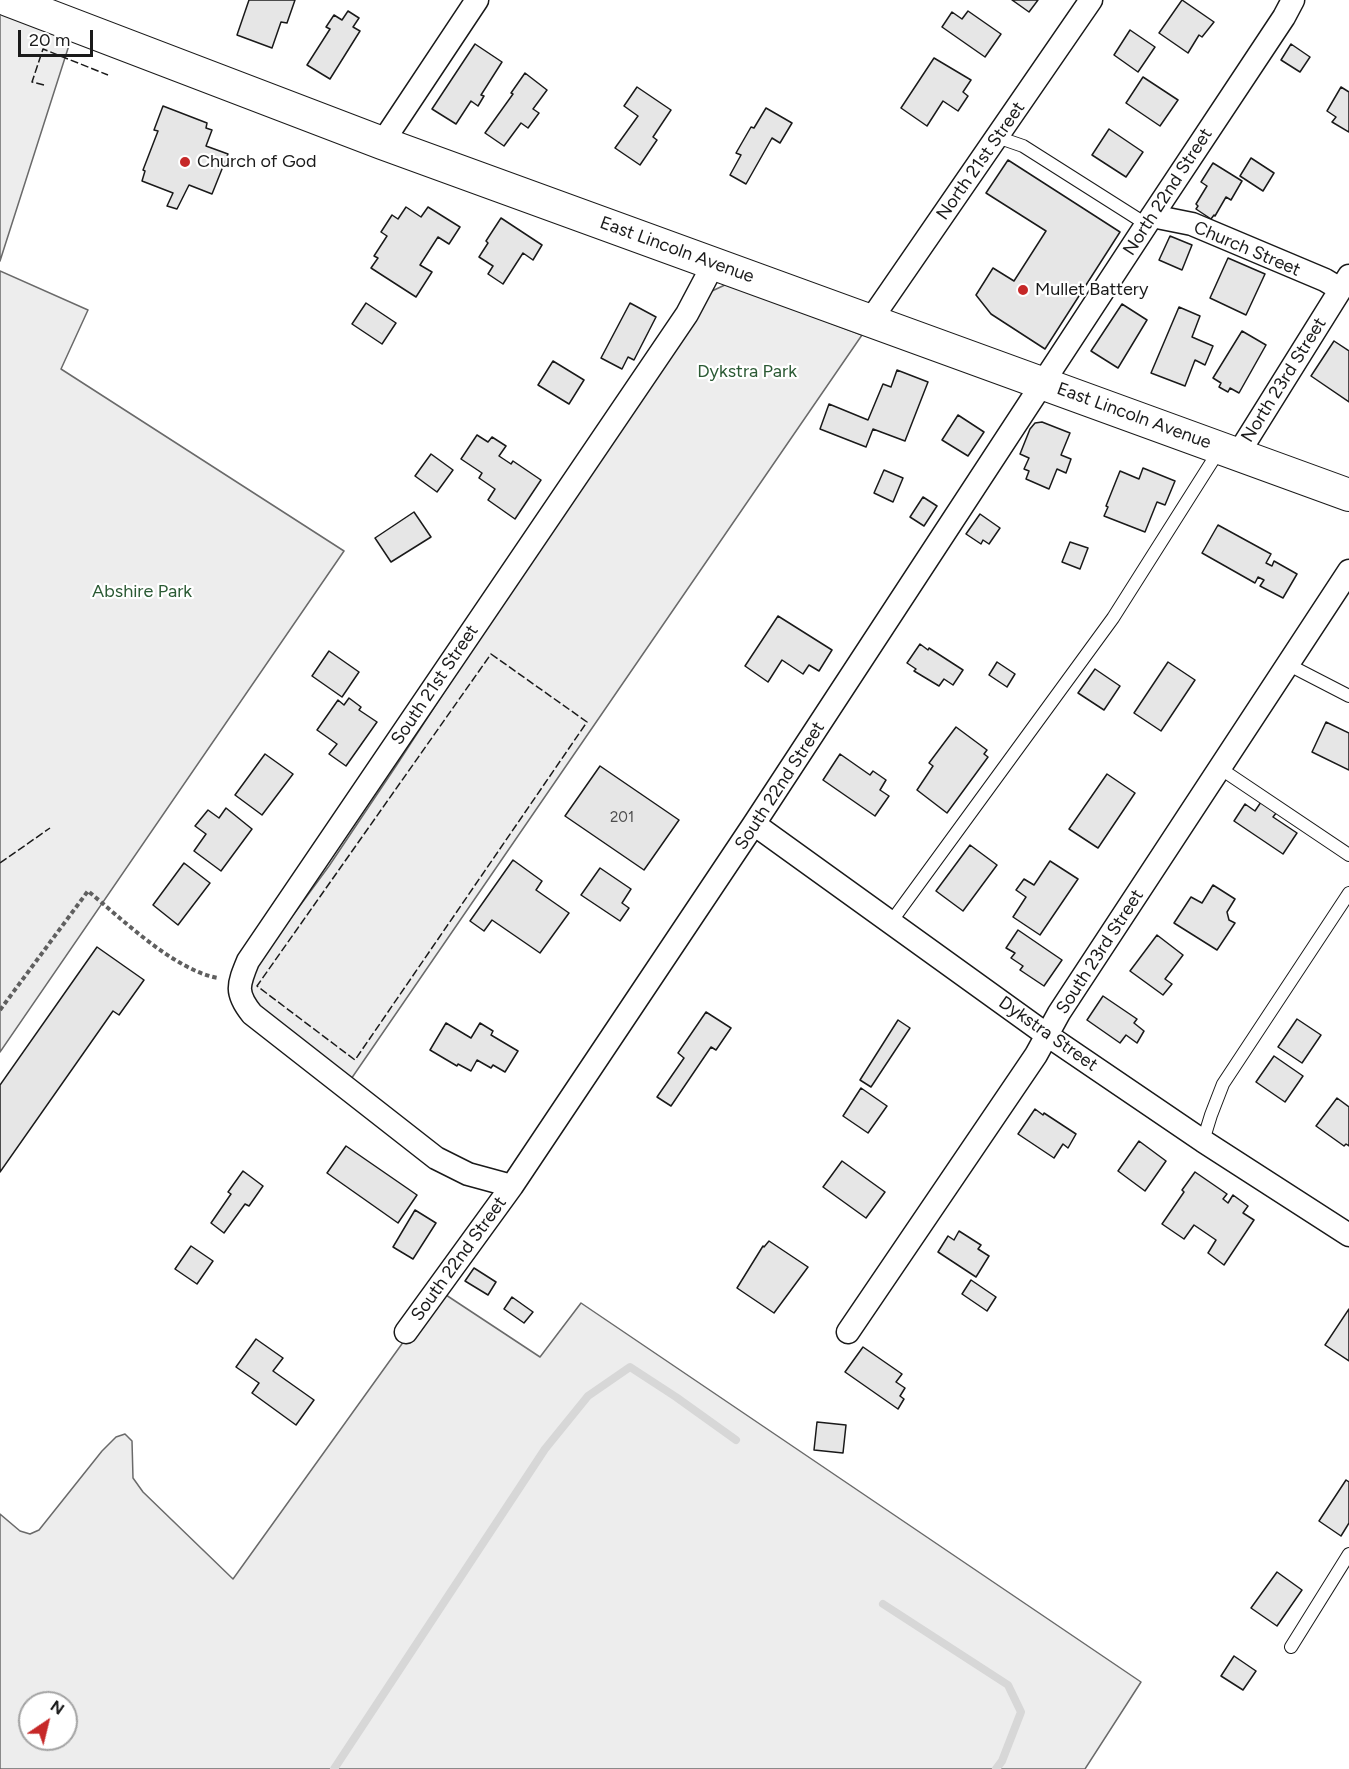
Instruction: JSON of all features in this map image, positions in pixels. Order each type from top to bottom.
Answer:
[{"type":"main road","name":"East Lincoln Avenue","points":[[8,0],[382,143],[1349,495]]},
{"type":"street","points":[[382,143],[477,0]]},
{"type":"street","name":"North 21st Street","points":[[870,321],[1092,0]]},
{"type":"street","name":"North 22nd Street","points":[[1044,383],[1293,0]]},
{"type":"street","name":"Church Street","points":[[1149,220],[1192,224],[1324,280],[1345,283]]},
{"type":"street","name":"South 21st Street","points":[[240,979],[248,961],[687,314],[714,263]]},
{"type":"street","name":"North 23rd Street","points":[[1229,451],[1345,283]]},
{"type":"street","name":"South 22nd Street","points":[[406,1332],[512,1186],[754,825],[1044,383]]},
{"type":"street","name":"South 23rd Street","points":[[849,1332],[1036,1055],[1349,571]]},
{"type":"street","name":"Dykstra Street","points":[[754,825],[1047,1035],[1203,1141],[1347,1229]]},
{"type":"street","name":"South 22nd Street","points":[[240,979],[241,1001],[252,1014],[436,1158],[468,1174],[512,1186]]},
{"type":"lane","points":[[997,137],[1023,146],[1149,220]]},
{"type":"lane","points":[[891,922],[1113,618],[1229,451]]},
{"type":"lane","points":[[1289,665],[1349,696]]},
{"type":"lane","points":[[1221,769],[1349,855]]},
{"type":"lane","points":[[1203,1141],[1223,1084],[1349,893]]},
{"type":"lane","points":[[1291,1647],[1349,1554]]},
{"type":"path","points":[[0,1010],[88,891],[146,939],[180,963],[207,976],[240,979]]},
{"type":"shaded area","points":[[0,13],[71,39],[0,261]]},
{"type":"shaded area","name":"Abshire Park","points":[[0,271],[88,310],[61,369],[344,551],[0,1052]]},
{"type":"shaded area","name":"Dykstra Park","points":[[727,284],[862,335],[349,1082],[258,1009],[248,983],[257,964],[329,866],[712,291]]},
{"type":"shaded area","points":[[443,1293],[540,1357],[581,1303],[1141,1682],[1085,1769],[0,1769],[0,1514],[20,1531],[30,1534],[39,1530],[102,1451],[116,1437],[125,1434],[132,1441],[133,1478],[143,1492],[233,1579],[409,1334]]},
{"type":"building","points":[[249,0],[295,0],[287,23],[281,22],[272,48],[237,35]]},
{"type":"building","points":[[1012,0],[1038,0],[1029,12]]},
{"type":"building","points":[[1182,0],[1214,22],[1202,37],[1199,35],[1188,53],[1159,33]]},
{"type":"building","points":[[348,11],[359,18],[353,27],[360,31],[330,79],[307,65],[330,29],[326,27],[334,15],[342,20]]},
{"type":"building","points":[[968,11],[1001,34],[985,57],[942,27],[952,12],[962,19]]},
{"type":"building","points":[[1130,30],[1155,47],[1138,72],[1114,55]]},
{"type":"building","points":[[475,44],[502,62],[481,95],[484,96],[478,106],[471,101],[456,124],[432,109]]},
{"type":"building","points":[[1291,44],[1310,57],[1300,72],[1281,60]]},
{"type":"building","points":[[934,58],[971,80],[963,92],[968,96],[958,111],[943,101],[927,126],[901,108]]},
{"type":"building","points":[[525,73],[547,90],[533,109],[539,113],[528,128],[521,123],[504,146],[485,133]]},
{"type":"building","points":[[1143,77],[1178,100],[1160,126],[1126,103]]},
{"type":"building","points":[[637,87],[671,110],[653,137],[657,140],[640,165],[615,148],[638,116],[624,106]]},
{"type":"building","points":[[1341,87],[1349,92],[1349,132],[1332,122],[1336,117],[1327,111]]},
{"type":"building","name":"Church of God","points":[[163,106],[207,123],[206,128],[212,130],[206,146],[228,154],[212,194],[189,185],[177,209],[167,206],[173,193],[142,181],[145,171],[143,170],[158,131],[154,130]]},
{"type":"building","points":[[766,108],[792,123],[780,143],[772,138],[746,184],[730,175],[741,155],[736,153],[751,127],[754,128]]},
{"type":"building","points":[[1109,129],[1143,152],[1126,177],[1092,155]]},
{"type":"building","points":[[1251,158],[1274,173],[1263,191],[1240,176]]},
{"type":"building","points":[[1008,160],[1120,232],[1045,349],[991,314],[976,295],[993,268],[1014,281],[1046,231],[986,193]]},
{"type":"building","points":[[1213,163],[1242,181],[1231,200],[1226,197],[1211,219],[1196,209],[1198,206],[1196,204],[1207,186],[1201,182]]},
{"type":"building","points":[[406,207],[421,217],[428,207],[460,227],[449,244],[438,237],[420,265],[432,272],[416,297],[371,268],[378,258],[374,256],[387,236],[381,232],[392,215],[398,219]]},
{"type":"building","points":[[501,218],[542,245],[533,260],[523,253],[503,284],[488,274],[493,266],[479,257]]},
{"type":"building","points":[[1170,236],[1192,245],[1182,270],[1159,260]]},
{"type":"building","points":[[1228,258],[1265,274],[1246,315],[1210,298]]},
{"type":"building","points":[[366,303],[396,323],[382,344],[352,324]]},
{"type":"building","points":[[630,303],[656,317],[634,360],[628,357],[622,369],[601,358]]},
{"type":"building","points":[[1122,304],[1147,320],[1118,368],[1091,351]]},
{"type":"building","points":[[1179,307],[1200,316],[1192,337],[1213,346],[1205,365],[1195,360],[1185,386],[1151,373]]},
{"type":"building","points":[[1242,331],[1266,345],[1239,393],[1230,388],[1228,392],[1219,387],[1221,383],[1213,378]]},
{"type":"building","points":[[1334,341],[1349,351],[1349,402],[1311,376]]},
{"type":"building","points":[[553,361],[584,380],[569,404],[538,385]]},
{"type":"building","points":[[897,370],[928,382],[905,441],[873,429],[866,447],[820,429],[829,404],[868,420],[883,384],[891,387]]},
{"type":"building","points":[[958,415],[984,432],[968,456],[942,440]]},
{"type":"building","points":[[1042,422],[1070,433],[1061,455],[1071,459],[1066,473],[1057,469],[1049,489],[1026,479],[1029,471],[1024,469],[1029,458],[1020,454],[1030,429],[1035,423]]},
{"type":"building","points":[[477,435],[488,442],[492,437],[506,446],[499,456],[511,464],[513,461],[541,480],[515,519],[488,500],[495,489],[479,478],[482,473],[461,459]]},
{"type":"building","points":[[431,454],[453,470],[437,492],[415,476]]},
{"type":"building","points":[[1143,468],[1175,481],[1165,505],[1157,502],[1145,532],[1104,516],[1120,471],[1139,479]]},
{"type":"building","points":[[884,470],[903,478],[893,502],[874,493]]},
{"type":"building","points":[[923,497],[937,506],[924,526],[910,517]]},
{"type":"building","points":[[414,512],[431,537],[391,562],[375,538]]},
{"type":"building","points":[[980,514],[1000,528],[989,544],[983,540],[981,544],[966,534]]},
{"type":"building","points":[[1218,525],[1271,554],[1266,563],[1272,566],[1274,561],[1297,574],[1283,598],[1260,586],[1264,580],[1258,577],[1255,583],[1202,553]]},
{"type":"building","points":[[1070,542],[1088,548],[1080,569],[1062,562]]},
{"type":"building","points":[[778,616],[832,650],[819,671],[809,665],[803,674],[782,660],[768,682],[745,666]]},
{"type":"building","points":[[920,644],[963,670],[953,685],[944,679],[939,686],[914,671],[916,669],[907,663]]},
{"type":"building","points":[[329,651],[359,672],[342,697],[312,676]]},
{"type":"building","points":[[997,662],[1015,674],[1007,687],[989,675]]},
{"type":"building","points":[[1168,662],[1195,680],[1161,731],[1134,713]]},
{"type":"building","points":[[1095,669],[1120,686],[1104,710],[1078,693]]},
{"type":"building","points":[[349,698],[361,707],[359,710],[377,722],[346,766],[329,754],[337,744],[317,730],[338,700],[344,705]]},
{"type":"building","points":[[1326,722],[1349,733],[1349,770],[1312,752]]},
{"type":"building","points":[[956,727],[987,750],[984,754],[988,757],[947,813],[917,790],[933,766],[929,763]]},
{"type":"building","points":[[265,754],[293,774],[262,815],[235,795]]},
{"type":"building","points":[[840,754],[870,775],[873,771],[886,780],[880,790],[889,796],[875,816],[823,780]]},
{"type":"building","points":[[600,766],[679,820],[644,870],[565,816]]},
{"type":"building","points":[[1107,774],[1135,793],[1098,848],[1069,829]]},
{"type":"building","points":[[1261,802],[1277,812],[1273,817],[1297,833],[1283,854],[1234,821],[1245,804],[1255,811]]},
{"type":"building","points":[[226,808],[252,829],[221,871],[194,851],[206,834],[195,826],[208,810],[219,818]]},
{"type":"building","points":[[970,845],[997,865],[963,911],[936,891]]},
{"type":"building","points":[[513,860],[542,881],[536,890],[569,913],[540,953],[492,920],[484,931],[470,921]]},
{"type":"building","points":[[1050,861],[1078,879],[1040,935],[1013,917],[1026,897],[1016,890],[1024,879],[1034,885]]},
{"type":"building","points":[[184,863],[210,883],[178,925],[153,905]]},
{"type":"building","points":[[600,868],[631,889],[622,903],[629,908],[620,921],[581,895]]},
{"type":"building","points":[[1213,885],[1235,899],[1227,912],[1229,920],[1235,923],[1217,950],[1174,923],[1191,897],[1202,903]]},
{"type":"building","points":[[1018,930],[1062,960],[1044,986],[1020,970],[1023,966],[1011,958],[1015,953],[1006,948]]},
{"type":"building","points":[[1157,935],[1183,955],[1165,979],[1172,984],[1163,995],[1130,971]]},
{"type":"building","points":[[97,947],[144,980],[119,1015],[113,1011],[0,1172],[0,1085]]},
{"type":"building","points":[[1103,996],[1137,1019],[1134,1023],[1144,1031],[1137,1043],[1126,1035],[1120,1043],[1087,1020]]},
{"type":"building","points":[[706,1012],[731,1028],[716,1050],[711,1047],[671,1106],[657,1097],[684,1058],[678,1053]]},
{"type":"building","points":[[1297,1019],[1321,1035],[1302,1063],[1278,1047]]},
{"type":"building","points":[[898,1020],[910,1028],[871,1087],[860,1080]]},
{"type":"building","points":[[446,1023],[471,1038],[480,1023],[493,1031],[491,1035],[518,1051],[505,1072],[493,1065],[491,1068],[477,1060],[471,1071],[458,1064],[457,1066],[430,1050]]},
{"type":"building","points":[[1274,1056],[1303,1076],[1285,1102],[1256,1082]]},
{"type":"building","points":[[861,1088],[887,1106],[868,1133],[843,1116]]},
{"type":"building","points":[[1337,1098],[1349,1107],[1349,1146],[1346,1144],[1344,1146],[1316,1126]]},
{"type":"building","points":[[1035,1109],[1076,1134],[1068,1148],[1063,1144],[1054,1158],[1018,1134]]},
{"type":"building","points":[[1139,1141],[1166,1161],[1145,1191],[1118,1171]]},
{"type":"building","points":[[346,1146],[417,1195],[398,1223],[327,1173]]},
{"type":"building","points":[[842,1161],[885,1192],[866,1218],[823,1187]]},
{"type":"building","points":[[243,1171],[263,1186],[249,1206],[245,1204],[224,1233],[211,1223],[231,1194],[228,1192]]},
{"type":"building","points":[[1195,1172],[1227,1194],[1223,1199],[1228,1203],[1233,1195],[1248,1206],[1243,1213],[1254,1220],[1224,1265],[1208,1253],[1216,1240],[1194,1225],[1184,1239],[1162,1224]]},
{"type":"building","points":[[415,1210],[436,1223],[413,1259],[393,1247]]},
{"type":"building","points":[[959,1231],[981,1245],[978,1249],[989,1256],[976,1277],[938,1252],[948,1236],[954,1240]]},
{"type":"building","points":[[769,1241],[808,1267],[774,1313],[737,1288],[763,1246]]},
{"type":"building","points":[[191,1246],[213,1261],[197,1284],[175,1269]]},
{"type":"building","points":[[474,1268],[496,1282],[488,1295],[465,1281]]},
{"type":"building","points":[[971,1280],[996,1297],[987,1311],[962,1294]]},
{"type":"building","points":[[512,1297],[533,1312],[524,1323],[504,1309]]},
{"type":"building","points":[[1349,1309],[1349,1361],[1325,1345]]},
{"type":"building","points":[[256,1339],[283,1358],[273,1371],[314,1400],[296,1425],[252,1393],[259,1383],[236,1367]]},
{"type":"building","points":[[863,1347],[902,1374],[896,1382],[905,1388],[900,1396],[904,1399],[898,1409],[845,1372]]},
{"type":"building","points":[[817,1422],[846,1425],[843,1453],[814,1450]]},
{"type":"building","points":[[1346,1480],[1349,1482],[1349,1523],[1341,1536],[1319,1521]]},
{"type":"building","points":[[1277,1572],[1302,1590],[1277,1626],[1251,1608]]},
{"type":"building","points":[[1234,1656],[1256,1671],[1243,1690],[1221,1676]]},
{"type":"waterway","points":[[334,1769],[545,1449],[588,1396],[630,1367],[736,1440]]},
{"type":"waterway","points":[[883,1604],[1008,1685],[1021,1712],[1002,1761],[996,1769]]},
{"type":"fence","points":[[44,85],[32,82],[43,49],[108,75]]},
{"type":"fence","points":[[491,654],[587,722],[355,1060],[257,986],[491,654]]},
{"type":"fence","points":[[0,863],[50,828]]},
{"type":"place","name":"Church of God","points":[[185,162]]},
{"type":"place","name":"Mullet Battery","points":[[1023,290]]}]
